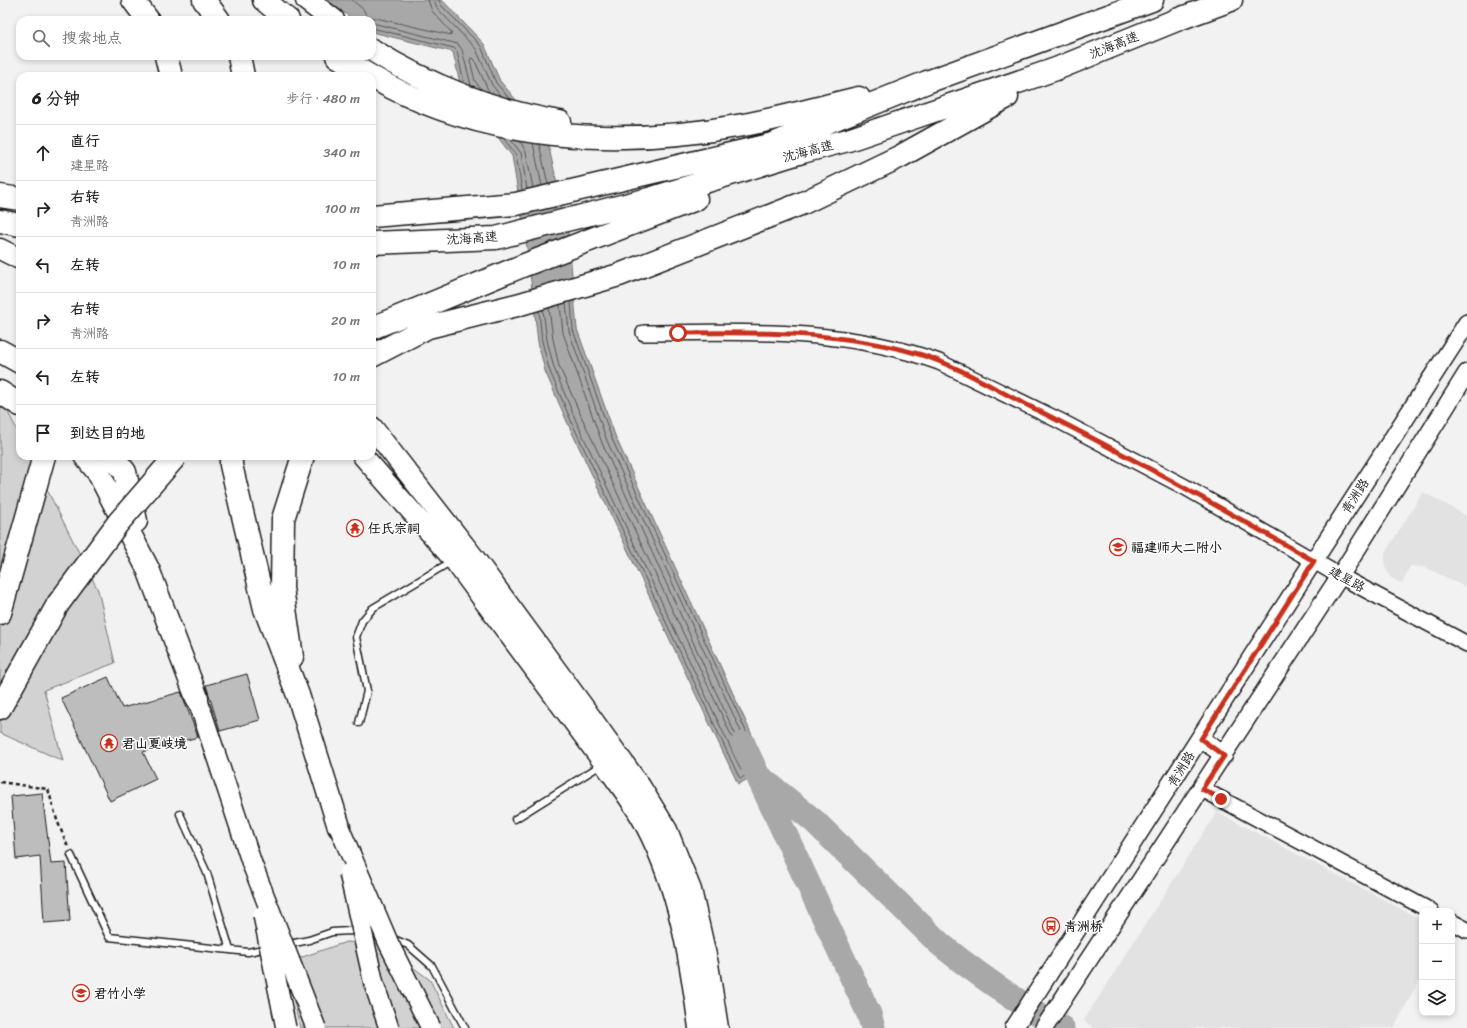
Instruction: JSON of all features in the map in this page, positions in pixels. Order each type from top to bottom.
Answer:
[{"type":"highway","points":[[133,0],[145,16]]},
{"type":"highway","points":[[204,0],[217,16]]},
{"type":"highway","points":[[264,0],[283,16]]},
{"type":"highway","points":[[307,0],[328,16]]},
{"type":"highway","name":"沈海高速","points":[[376,216],[516,204],[773,144],[927,82],[1152,0]]},
{"type":"highway","name":"沈海高速","points":[[376,243],[496,238],[650,199],[802,152],[848,140],[1056,70],[1179,19],[1231,0]]},
{"type":"highway","points":[[376,52],[393,63],[451,90],[496,107],[549,120],[665,136]]},
{"type":"highway","points":[[167,60],[170,72]]},
{"type":"highway","points":[[240,60],[242,72]]},
{"type":"highway","points":[[343,60],[363,72]]},
{"type":"highway","points":[[376,354],[428,327],[517,305],[619,275],[803,203],[899,157],[1056,70]]},
{"type":"highway","points":[[376,79],[423,102],[466,117],[518,130],[566,136],[621,138],[665,136],[744,125],[927,82]]},
{"type":"highway","points":[[376,326],[522,266],[848,140]]},
{"type":"highway","points":[[0,196],[16,198]]},
{"type":"highway","points":[[0,221],[16,224]]},
{"type":"highway","points":[[0,225],[16,233]]},
{"type":"highway","points":[[0,249],[16,257]]},
{"type":"highway","points":[[0,351],[16,360]]},
{"type":"highway","points":[[0,392],[16,402]]},
{"type":"highway","points":[[376,432],[475,559],[640,786],[667,830],[693,897],[708,964],[718,1028]]},
{"type":"highway","points":[[0,613],[43,460]]},
{"type":"highway","points":[[88,460],[98,472],[148,569],[197,698]]},
{"type":"highway","points":[[115,460],[125,472],[148,569]]},
{"type":"highway","points":[[0,708],[58,604],[118,524],[173,460]]},
{"type":"highway","points":[[231,460],[264,610],[298,695],[340,827]]},
{"type":"highway","points":[[298,695],[282,588],[283,519],[302,460]]},
{"type":"highway","points":[[367,460],[380,473],[454,560],[628,796],[646,826],[669,883],[685,941],[699,1028]]},
{"type":"main road","name":"青洲路","points":[[1014,1028],[1201,739],[1343,513],[1467,323]]},
{"type":"main road","points":[[1044,1028],[1224,756],[1340,576],[1467,373]]},
{"type":"main road","points":[[197,698],[252,864],[316,1028]]},
{"type":"main road","points":[[1201,739],[1224,756]]},
{"type":"main road","points":[[340,827],[374,984],[389,1028]]},
{"type":"main road","points":[[340,827],[389,944],[431,1028]]},
{"type":"main road","points":[[252,864],[286,1028]]},
{"type":"street","name":"建星路","points":[[644,333],[813,334],[851,339],[922,355],[1058,420],[1186,487],[1340,576],[1467,644]]},
{"type":"street","points":[[1202,789],[1425,908]]},
{"type":"street","points":[[1455,924],[1467,930]]},
{"type":"lane","points":[[359,723],[367,691],[356,637],[362,621],[373,608],[454,560]]},
{"type":"lane","points":[[515,820],[604,763]]},
{"type":"lane","points":[[180,814],[207,873],[230,950]]},
{"type":"lane","points":[[71,855],[109,938],[248,952],[309,940],[332,932],[350,931],[379,933],[408,945],[432,966],[465,1028]]},
{"type":"path","points":[[0,782],[48,789],[57,820],[71,855]]},
{"type":"shaded area","points":[[0,406],[6,408],[16,428],[16,460],[32,460],[98,590],[115,663],[44,690],[63,761],[0,733]]},
{"type":"shaded area","points":[[1423,492],[1467,516],[1467,588],[1425,567],[1410,566],[1402,584],[1390,577],[1385,567],[1385,553]]},
{"type":"shaded area","points":[[1217,812],[1419,918],[1419,981],[1394,1028],[1093,1028],[1084,1020]]},
{"type":"shaded area","points":[[346,942],[382,944],[430,980],[454,1028],[300,1028],[285,963]]},
{"type":"water","points":[[327,0],[442,0],[484,44],[500,81],[546,135],[568,231],[577,329],[616,438],[768,770],[738,784],[568,424],[545,371],[538,342],[527,247],[512,156],[461,88],[453,52],[376,33],[376,16],[349,16]]},
{"type":"building","points":[[247,674],[260,720],[220,731],[206,685]]},
{"type":"building","points":[[108,677],[122,708],[181,692],[198,737],[143,752],[156,779],[110,801],[61,698]]},
{"type":"building","points":[[42,793],[51,864],[66,863],[70,921],[44,923],[40,856],[16,859],[11,796]]},
{"type":"waterway","points":[[743,744],[869,1014],[873,1028]]},
{"type":"waterway","points":[[762,779],[814,821],[940,944],[999,988],[1062,1028]]},
{"type":"place","name":"任氏宗祠","points":[[355,528]]},
{"type":"place","name":"福建师大二附小","points":[[1118,547]]},
{"type":"place","name":"君山夏岐境","points":[[109,743]]},
{"type":"place","name":"青洲桥","points":[[1051,926]]},
{"type":"place","name":"君竹小学","points":[[81,993]]},
{"type":"route","points":[[678,333],[708,332],[813,334],[851,339],[922,355],[1058,420],[1186,487],[1314,561],[1201,739],[1224,756],[1202,789],[1221,799]]}]
